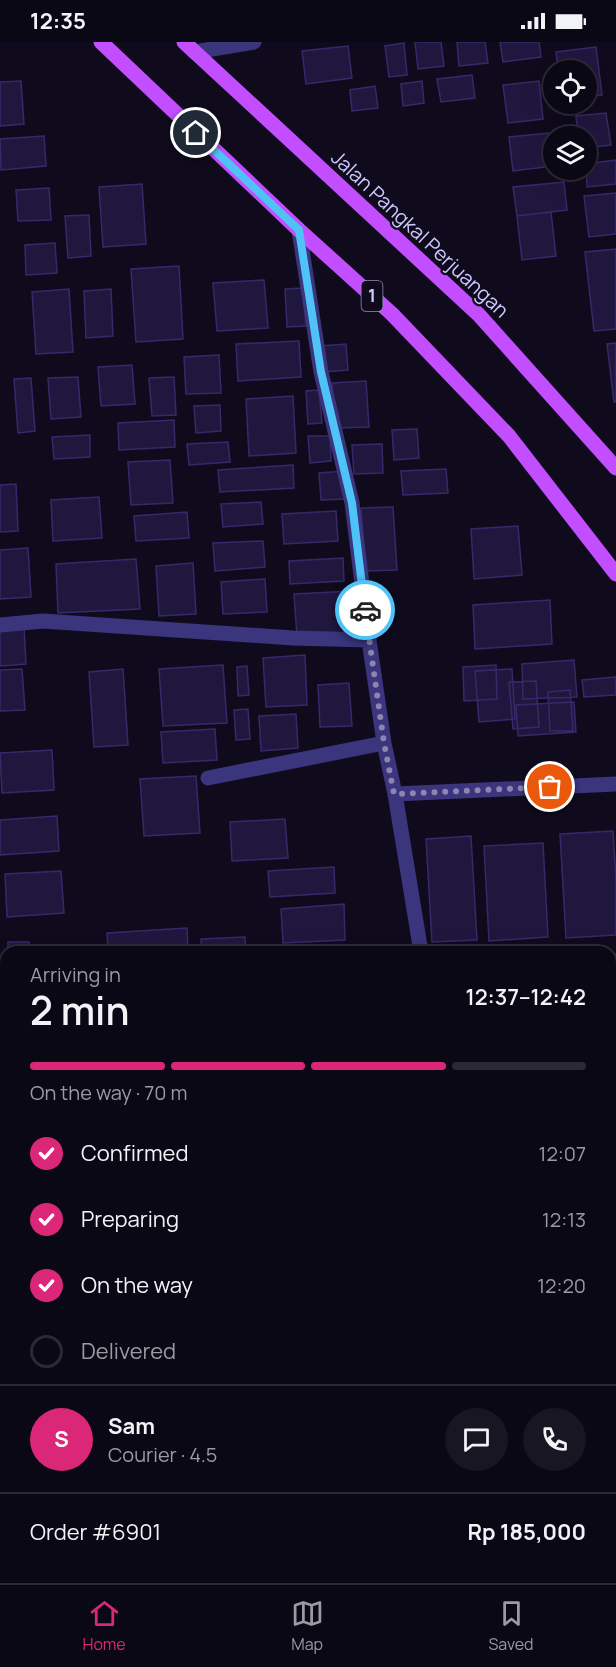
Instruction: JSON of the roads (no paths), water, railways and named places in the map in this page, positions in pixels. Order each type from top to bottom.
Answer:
[{"type":"main road","name":"1","points":[[101,42],[299,230],[392,314],[509,436],[616,574]]},
{"type":"main road","name":"Jalan Pangkal Perjuangan","points":[[189,47],[480,315],[614,463]]},
{"type":"street","points":[[189,47],[254,42]]},
{"type":"street","points":[[299,230],[321,372],[352,503],[384,743],[420,946]]},
{"type":"street","points":[[0,625],[43,621],[293,638],[369,640]]},
{"type":"street","points":[[208,778],[384,743]]},
{"type":"street","points":[[394,794],[616,784]]}]
